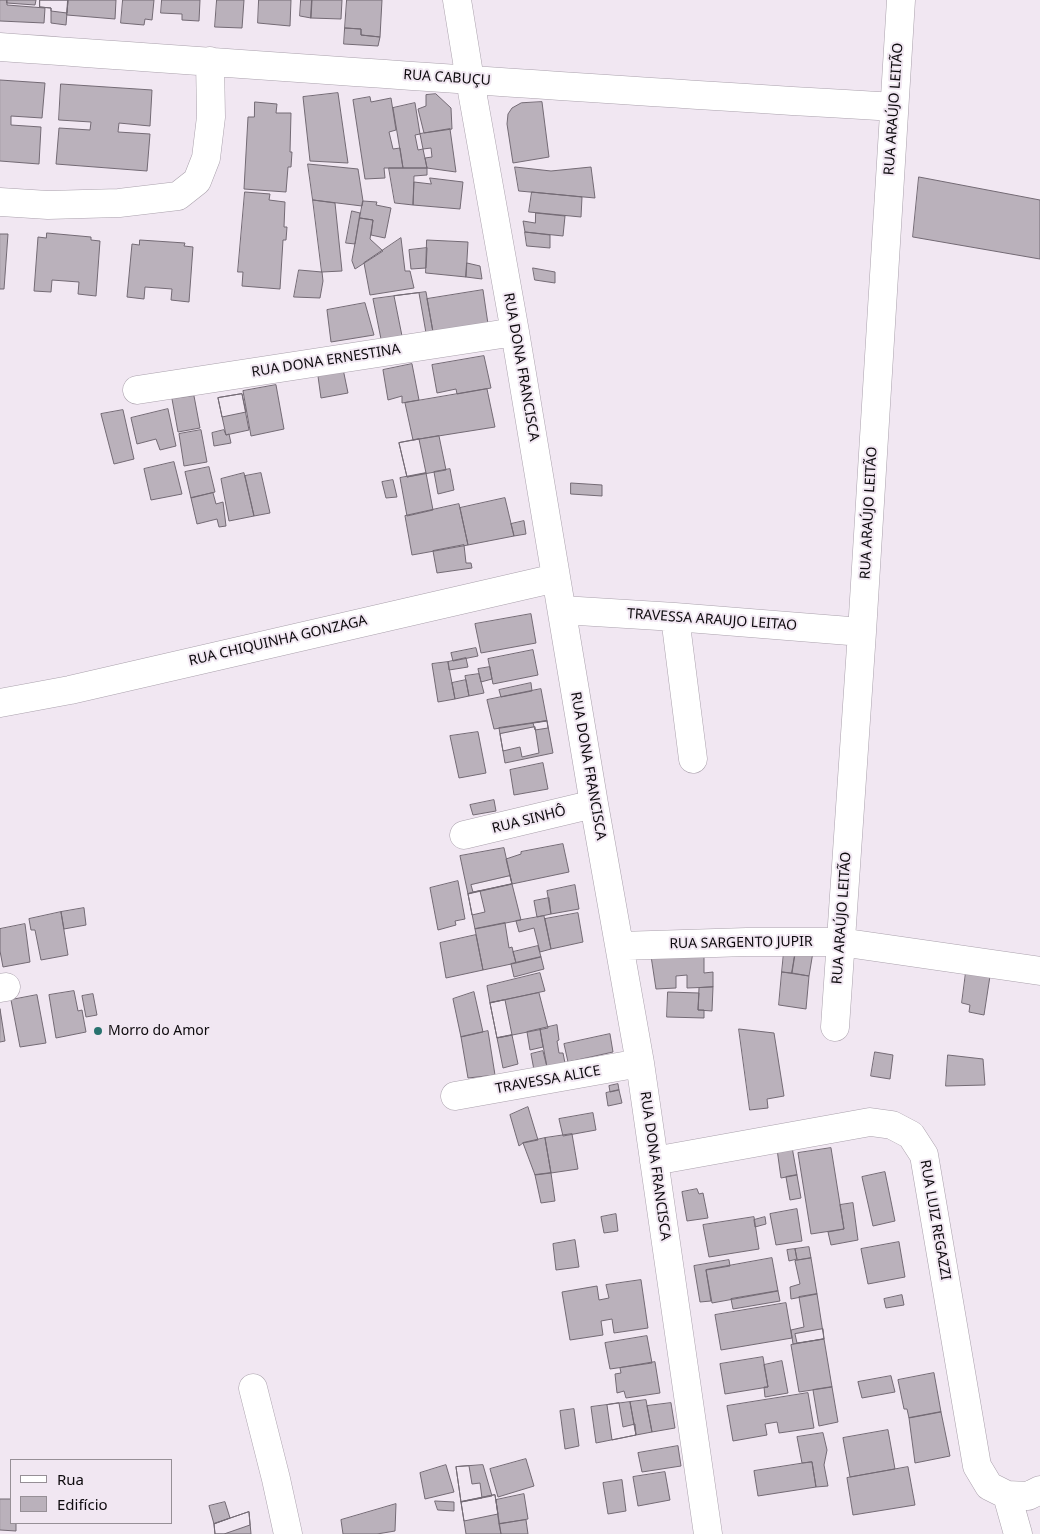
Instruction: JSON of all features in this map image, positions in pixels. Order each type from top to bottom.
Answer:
[{"type":"street","name":"RUA DONA FRANCISCA","points":[[457,0],[640,1063],[708,1534]]},
{"type":"street","name":"RUA ARAÚJO LEITÃO","points":[[835,1027],[862,632],[901,0]]},
{"type":"street","name":"RUA CABUÇU","points":[[0,48],[668,94],[894,107]]},
{"type":"street","points":[[0,202],[48,204],[119,203],[178,196],[197,181],[206,158],[211,117],[210,61]]},
{"type":"street","name":"RUA DONA ERNESTINA","points":[[137,390],[515,332]]},
{"type":"street","name":"RUA CHIQUINHA GONZAGA","points":[[0,703],[70,690],[556,578]]},
{"type":"street","name":"TRAVESSA ARAUJO LEITAO","points":[[562,610],[862,632]]},
{"type":"street","points":[[675,617],[693,759]]},
{"type":"street","name":"RUA SINHÔ","points":[[464,835],[594,804]]},
{"type":"street","name":"RUA SARGENTO JUPIR","points":[[620,946],[747,942],[840,942],[1040,971]]},
{"type":"street","name":"TRAVESSA ALICE","points":[[455,1096],[640,1063]]},
{"type":"street","name":"RUA LUIZ REGAZZI","points":[[654,1161],[870,1122],[892,1125],[911,1134],[924,1155],[977,1466],[989,1486],[1007,1495]]},
{"type":"street","points":[[253,1388],[288,1534]]},
{"type":"street","points":[[1018,1534],[1007,1495],[1028,1496],[1040,1490]]},
{"type":"building","points":[[0,0],[7,0],[7,5],[45,8],[44,23],[0,21]]},
{"type":"building","points":[[7,0],[36,0],[35,5],[7,3]]},
{"type":"building","points":[[40,0],[68,0],[67,13],[51,11],[51,8],[40,7]]},
{"type":"building","points":[[40,0],[68,0],[66,25],[51,23],[51,8],[40,7]]},
{"type":"building","points":[[68,0],[116,0],[115,19],[67,15]]},
{"type":"building","points":[[123,0],[154,0],[152,20],[145,19],[144,25],[121,23]]},
{"type":"building","points":[[162,0],[200,0],[199,21],[182,20],[182,14],[161,13]]},
{"type":"building","points":[[217,0],[244,0],[242,28],[215,27]]},
{"type":"building","points":[[259,0],[291,0],[290,26],[258,23]]},
{"type":"building","points":[[301,0],[312,0],[311,18],[300,16]]},
{"type":"building","points":[[312,0],[342,0],[341,19],[311,18]]},
{"type":"building","points":[[347,0],[382,0],[380,37],[361,35],[361,29],[345,28]]},
{"type":"building","points":[[345,28],[361,29],[361,35],[380,37],[378,46],[344,44]]},
{"type":"building","points":[[0,80],[45,83],[42,118],[11,116],[11,125],[41,127],[39,164],[0,161]]},
{"type":"building","points":[[61,84],[152,90],[150,126],[119,123],[118,132],[150,134],[147,171],[56,164],[59,128],[90,130],[91,122],[59,120]]},
{"type":"building","points":[[338,93],[348,163],[310,161],[303,97]]},
{"type":"building","points":[[436,94],[451,108],[452,129],[424,133],[418,109],[426,106],[426,95]]},
{"type":"building","points":[[370,97],[371,102],[391,98],[396,130],[389,132],[393,149],[400,148],[403,168],[384,168],[385,178],[365,179],[353,100]]},
{"type":"building","points":[[255,102],[277,104],[276,113],[291,113],[290,152],[292,152],[291,167],[288,167],[286,192],[244,189],[248,117],[254,117]]},
{"type":"building","points":[[542,102],[549,157],[513,163],[507,124],[508,114],[512,108],[521,103]]},
{"type":"building","points":[[415,103],[420,134],[415,135],[418,150],[423,149],[427,168],[403,168],[393,108]]},
{"type":"building","points":[[450,129],[456,172],[427,168],[425,158],[432,157],[431,148],[423,149],[420,134]]},
{"type":"building","points":[[308,164],[358,169],[363,201],[362,206],[313,200]]},
{"type":"building","points":[[515,167],[551,171],[591,167],[595,198],[519,191]]},
{"type":"building","points":[[389,168],[427,168],[427,175],[414,176],[413,205],[395,203]]},
{"type":"building","points":[[919,177],[1040,200],[1040,259],[913,237]]},
{"type":"building","points":[[430,178],[463,182],[460,209],[413,205],[414,182],[431,184]]},
{"type":"building","points":[[245,192],[270,194],[269,200],[285,202],[284,227],[287,227],[286,240],[283,240],[280,289],[242,286],[243,272],[238,272]]},
{"type":"building","points":[[532,192],[582,197],[581,217],[529,212]]},
{"type":"building","points":[[313,200],[335,203],[342,271],[322,272]]},
{"type":"building","points":[[363,201],[377,202],[376,205],[391,208],[385,238],[371,235],[373,220],[360,218]]},
{"type":"building","points":[[352,211],[360,213],[355,244],[346,243]]},
{"type":"building","points":[[536,213],[565,216],[563,236],[525,232],[523,221],[535,223]]},
{"type":"building","points":[[360,218],[373,220],[370,239],[383,251],[355,269],[352,261]]},
{"type":"building","points":[[525,232],[550,235],[550,248],[527,246]]},
{"type":"building","points":[[47,233],[91,237],[91,240],[100,241],[96,296],[78,294],[79,282],[52,280],[51,292],[34,291],[38,237],[46,238]]},
{"type":"building","points":[[0,234],[8,234],[4,289],[0,289]]},
{"type":"building","points":[[401,238],[405,271],[410,271],[414,288],[370,295],[364,263]]},
{"type":"building","points":[[140,240],[185,243],[184,246],[193,247],[189,302],[171,300],[172,289],[145,287],[144,299],[127,297],[132,244],[139,245]]},
{"type":"building","points":[[427,240],[468,242],[466,277],[426,273]]},
{"type":"building","points":[[427,248],[426,268],[411,269],[409,250]]},
{"type":"building","points":[[467,263],[480,266],[482,279],[466,277]]},
{"type":"building","points":[[533,268],[555,272],[555,283],[535,280]]},
{"type":"building","points":[[299,270],[322,272],[323,281],[320,298],[294,297]]},
{"type":"building","points":[[483,290],[488,324],[433,332],[427,299]]},
{"type":"building","points":[[426,292],[433,332],[381,339],[373,299]]},
{"type":"building","points":[[419,293],[426,333],[402,336],[394,296]]},
{"type":"building","points":[[365,303],[374,335],[331,342],[327,310]]},
{"type":"building","points":[[484,356],[491,388],[457,394],[456,389],[437,393],[432,365]]},
{"type":"building","points":[[342,364],[348,393],[321,398],[317,369]]},
{"type":"building","points":[[412,364],[419,400],[402,403],[402,396],[388,400],[383,370]]},
{"type":"building","points":[[276,385],[284,429],[251,436],[243,391]]},
{"type":"building","points":[[487,389],[495,427],[413,440],[405,403]]},
{"type":"building","points":[[242,394],[246,412],[222,417],[218,398]]},
{"type":"building","points":[[242,394],[249,430],[226,435],[218,398]]},
{"type":"building","points":[[194,396],[200,428],[178,432],[172,399]]},
{"type":"building","points":[[168,409],[176,446],[160,450],[156,439],[137,444],[131,418]]},
{"type":"building","points":[[123,410],[134,459],[114,464],[101,414]]},
{"type":"building","points":[[201,430],[207,462],[184,466],[179,434]]},
{"type":"building","points":[[224,430],[226,435],[229,434],[231,443],[214,446],[212,433]]},
{"type":"building","points":[[439,436],[446,470],[407,477],[399,443]]},
{"type":"building","points":[[419,439],[426,473],[407,477],[399,443]]},
{"type":"building","points":[[174,462],[182,494],[151,500],[144,469]]},
{"type":"building","points":[[209,467],[215,492],[191,498],[185,472]]},
{"type":"building","points":[[450,469],[454,490],[438,494],[434,472]]},
{"type":"building","points":[[244,473],[254,516],[229,521],[221,479]]},
{"type":"building","points":[[261,473],[270,513],[254,516],[245,476]]},
{"type":"building","points":[[426,473],[433,510],[407,516],[400,478]]},
{"type":"building","points":[[393,480],[397,497],[386,498],[382,482]]},
{"type":"building","points":[[571,483],[602,485],[602,496],[571,494]]},
{"type":"building","points":[[213,493],[216,504],[223,502],[226,526],[219,527],[217,519],[197,524],[191,498]]},
{"type":"building","points":[[505,498],[514,536],[468,545],[460,508]]},
{"type":"building","points":[[459,504],[468,545],[412,555],[405,516]]},
{"type":"building","points":[[524,521],[526,534],[514,536],[511,524]]},
{"type":"building","points":[[464,545],[466,563],[471,563],[472,568],[437,573],[433,551]]},
{"type":"building","points":[[531,614],[536,643],[481,653],[475,624]]},
{"type":"building","points":[[476,648],[478,656],[453,661],[451,653]]},
{"type":"building","points":[[533,650],[538,675],[493,684],[488,659]]},
{"type":"building","points":[[466,658],[468,667],[449,670],[448,662]]},
{"type":"building","points":[[448,662],[455,699],[438,702],[432,664]]},
{"type":"building","points":[[490,667],[492,679],[481,682],[478,669]]},
{"type":"building","points":[[479,674],[484,693],[469,696],[465,676]]},
{"type":"building","points":[[466,680],[469,696],[455,699],[452,683]]},
{"type":"building","points":[[531,683],[532,691],[501,697],[499,690]]},
{"type":"building","points":[[541,689],[547,721],[494,729],[487,700]]},
{"type":"building","points":[[547,721],[548,728],[535,730],[533,723]]},
{"type":"building","points":[[547,721],[553,753],[505,763],[499,728]]},
{"type":"building","points":[[535,727],[539,753],[522,757],[520,747],[503,751],[500,734]]},
{"type":"building","points":[[478,732],[486,773],[459,778],[450,736]]},
{"type":"building","points":[[543,763],[548,789],[514,795],[510,770]]},
{"type":"building","points":[[494,800],[496,811],[473,815],[470,805]]},
{"type":"building","points":[[563,844],[569,872],[512,884],[506,859],[521,854],[521,852]]},
{"type":"building","points":[[504,848],[512,884],[468,894],[460,856]]},
{"type":"building","points":[[510,876],[512,884],[473,892],[471,885]]},
{"type":"building","points":[[458,881],[465,919],[455,921],[456,925],[438,930],[430,888]]},
{"type":"building","points":[[512,884],[521,920],[475,929],[468,894]]},
{"type":"building","points":[[575,885],[579,909],[551,914],[547,891]]},
{"type":"building","points":[[480,891],[485,912],[472,915],[468,894]]},
{"type":"building","points":[[549,898],[551,914],[537,917],[534,901]]},
{"type":"building","points":[[84,908],[86,925],[64,929],[61,912]]},
{"type":"building","points":[[61,912],[68,955],[41,960],[35,930],[31,930],[29,919]]},
{"type":"building","points":[[578,913],[583,942],[551,949],[545,919]]},
{"type":"building","points":[[544,916],[551,949],[540,952],[534,928],[519,932],[516,921]]},
{"type":"building","points":[[505,923],[509,948],[512,947],[516,963],[483,970],[475,929]]},
{"type":"building","points":[[25,924],[30,962],[3,967],[0,951],[0,929]]},
{"type":"building","points":[[476,935],[483,970],[446,978],[440,943]]},
{"type":"building","points":[[538,946],[541,957],[516,963],[513,952]]},
{"type":"building","points":[[796,949],[813,952],[809,976],[792,973]]},
{"type":"building","points":[[784,952],[795,954],[792,973],[782,972]]},
{"type":"building","points":[[704,954],[704,973],[713,972],[713,987],[687,988],[687,975],[676,976],[676,988],[656,989],[651,956]]},
{"type":"building","points":[[541,957],[544,969],[514,977],[511,964]]},
{"type":"building","points":[[782,972],[809,976],[806,1009],[779,1005]]},
{"type":"building","points":[[966,972],[990,976],[984,1015],[969,1012],[970,1005],[962,1003]]},
{"type":"building","points":[[540,973],[545,991],[490,1003],[487,986]]},
{"type":"building","points":[[713,987],[712,1011],[698,1010],[699,988]]},
{"type":"building","points":[[74,991],[78,1011],[82,1010],[86,1032],[56,1038],[49,995]]},
{"type":"building","points":[[474,992],[483,1032],[461,1037],[453,999]]},
{"type":"building","points":[[668,992],[699,993],[698,1010],[704,1010],[704,1018],[667,1017]]},
{"type":"building","points":[[539,993],[548,1028],[497,1038],[490,1003]]},
{"type":"building","points":[[93,994],[97,1015],[86,1017],[82,996]]},
{"type":"building","points":[[37,995],[46,1043],[20,1047],[11,1000]]},
{"type":"building","points":[[505,1000],[512,1035],[497,1038],[490,1003]]},
{"type":"building","points":[[0,1009],[5,1041],[0,1042]]},
{"type":"building","points":[[557,1025],[559,1053],[563,1053],[565,1063],[547,1067],[540,1029]]},
{"type":"building","points":[[540,1029],[543,1047],[530,1050],[527,1032]]},
{"type":"building","points":[[739,1029],[774,1033],[784,1096],[767,1099],[768,1108],[750,1110]]},
{"type":"building","points":[[488,1031],[495,1075],[468,1078],[461,1037]]},
{"type":"building","points":[[610,1034],[613,1052],[568,1062],[564,1044]]},
{"type":"building","points":[[512,1035],[518,1064],[503,1068],[497,1038]]},
{"type":"building","points":[[543,1051],[547,1067],[534,1070],[531,1054]]},
{"type":"building","points":[[875,1052],[893,1055],[890,1079],[871,1076]]},
{"type":"building","points":[[948,1055],[983,1059],[985,1085],[946,1086]]},
{"type":"building","points":[[618,1084],[619,1090],[610,1092],[609,1086]]},
{"type":"building","points":[[619,1090],[622,1103],[608,1106],[606,1093]]},
{"type":"building","points":[[528,1107],[538,1140],[523,1143],[519,1146],[510,1115]]},
{"type":"building","points":[[593,1113],[596,1130],[563,1136],[559,1119]]},
{"type":"building","points":[[572,1134],[578,1169],[551,1173],[545,1138]]},
{"type":"building","points":[[545,1138],[551,1173],[535,1175],[523,1143]]},
{"type":"building","points":[[792,1147],[797,1175],[781,1178],[777,1149]]},
{"type":"building","points":[[831,1148],[844,1229],[811,1234],[798,1153]]},
{"type":"building","points":[[885,1172],[895,1221],[873,1226],[862,1177]]},
{"type":"building","points":[[551,1173],[555,1201],[541,1203],[535,1175]]},
{"type":"building","points":[[797,1175],[801,1198],[790,1200],[786,1177]]},
{"type":"building","points":[[697,1189],[699,1194],[703,1193],[708,1218],[687,1221],[682,1192]]},
{"type":"building","points":[[853,1203],[858,1240],[831,1245],[828,1232],[844,1229],[840,1205]]},
{"type":"building","points":[[797,1209],[802,1241],[776,1245],[770,1214]]},
{"type":"building","points":[[616,1214],[618,1231],[604,1233],[601,1217]]},
{"type":"building","points":[[754,1217],[759,1249],[709,1257],[703,1225]]},
{"type":"building","points":[[765,1217],[766,1224],[755,1227],[754,1220]]},
{"type":"building","points":[[575,1240],[579,1267],[556,1270],[553,1244]]},
{"type":"building","points":[[899,1242],[905,1277],[868,1284],[861,1249]]},
{"type":"building","points":[[809,1247],[811,1258],[797,1260],[795,1249]]},
{"type":"building","points":[[795,1249],[797,1259],[789,1261],[787,1250]]},
{"type":"building","points":[[772,1258],[778,1291],[712,1303],[706,1270]]},
{"type":"building","points":[[811,1258],[817,1294],[791,1299],[790,1287],[800,1284],[795,1261]]},
{"type":"building","points":[[729,1260],[730,1266],[706,1270],[711,1301],[700,1302],[694,1266]]},
{"type":"building","points":[[641,1280],[648,1328],[614,1333],[612,1319],[601,1321],[603,1335],[570,1340],[562,1292],[597,1286],[599,1300],[609,1298],[606,1285]]},
{"type":"building","points":[[778,1291],[780,1301],[733,1309],[731,1299]]},
{"type":"building","points":[[817,1294],[824,1339],[793,1344],[791,1330],[804,1327],[799,1297]]},
{"type":"building","points":[[902,1295],[904,1305],[886,1308],[884,1299]]},
{"type":"building","points":[[786,1303],[792,1338],[721,1350],[715,1315]]},
{"type":"building","points":[[823,1329],[824,1339],[797,1343],[795,1334]]},
{"type":"building","points":[[647,1336],[652,1363],[610,1369],[605,1343]]},
{"type":"building","points":[[824,1339],[832,1387],[799,1392],[791,1345]]},
{"type":"building","points":[[763,1357],[768,1387],[725,1394],[720,1364]]},
{"type":"building","points":[[782,1361],[788,1393],[765,1397],[764,1387],[768,1387],[764,1365]]},
{"type":"building","points":[[655,1362],[660,1393],[626,1398],[624,1391],[617,1393],[615,1374],[621,1373],[620,1368]]},
{"type":"building","points":[[934,1373],[941,1412],[909,1418],[907,1409],[904,1409],[898,1380]]},
{"type":"building","points":[[891,1376],[895,1392],[862,1398],[858,1382]]},
{"type":"building","points":[[832,1387],[838,1422],[819,1426],[813,1390]]},
{"type":"building","points":[[808,1393],[814,1428],[779,1433],[777,1422],[765,1424],[767,1435],[733,1441],[727,1406]]},
{"type":"building","points":[[646,1400],[652,1432],[636,1435],[630,1402]]},
{"type":"building","points":[[630,1402],[636,1435],[596,1443],[591,1407]]},
{"type":"building","points":[[619,1403],[623,1427],[635,1424],[636,1435],[612,1440],[607,1405]]},
{"type":"building","points":[[671,1403],[675,1428],[652,1432],[647,1406]]},
{"type":"building","points":[[574,1409],[579,1446],[565,1449],[560,1411]]},
{"type":"building","points":[[941,1412],[950,1456],[915,1463],[909,1418]]},
{"type":"building","points":[[888,1430],[895,1469],[850,1477],[843,1438]]},
{"type":"building","points":[[823,1433],[827,1450],[824,1465],[828,1486],[816,1487],[812,1462],[802,1463],[797,1437]]},
{"type":"building","points":[[678,1446],[681,1466],[642,1472],[638,1453]]},
{"type":"building","points":[[526,1459],[534,1486],[498,1497],[490,1469]]},
{"type":"building","points":[[812,1462],[816,1487],[758,1496],[754,1471]]},
{"type":"building","points":[[446,1465],[454,1492],[425,1499],[420,1473]]},
{"type":"building","points":[[483,1465],[492,1496],[461,1502],[456,1467]]},
{"type":"building","points":[[469,1466],[472,1484],[480,1483],[482,1498],[461,1502],[456,1467]]},
{"type":"building","points":[[908,1467],[915,1505],[853,1515],[847,1478]]},
{"type":"building","points":[[665,1472],[670,1500],[638,1506],[633,1477]]},
{"type":"building","points":[[622,1480],[626,1511],[608,1514],[603,1483]]},
{"type":"building","points":[[524,1494],[528,1519],[499,1524],[496,1500]]},
{"type":"building","points":[[495,1495],[498,1514],[464,1521],[461,1502]]},
{"type":"building","points":[[495,1495],[501,1534],[466,1534],[461,1502]]},
{"type":"building","points":[[0,1499],[10,1499],[10,1524],[16,1524],[16,1531],[0,1530]]},
{"type":"building","points":[[435,1501],[454,1502],[454,1511],[438,1510]]},
{"type":"building","points":[[225,1502],[230,1518],[214,1524],[209,1506]]},
{"type":"building","points":[[396,1504],[395,1531],[377,1534],[343,1534],[341,1520]]},
{"type":"building","points":[[249,1512],[250,1525],[224,1534],[215,1534],[214,1524]]},
{"type":"building","points":[[249,1512],[251,1534],[215,1534],[214,1524]]},
{"type":"building","points":[[526,1520],[528,1534],[501,1534],[499,1524]]},
{"type":"place","name":"Morro do Amor","points":[[98,1031]]}]
